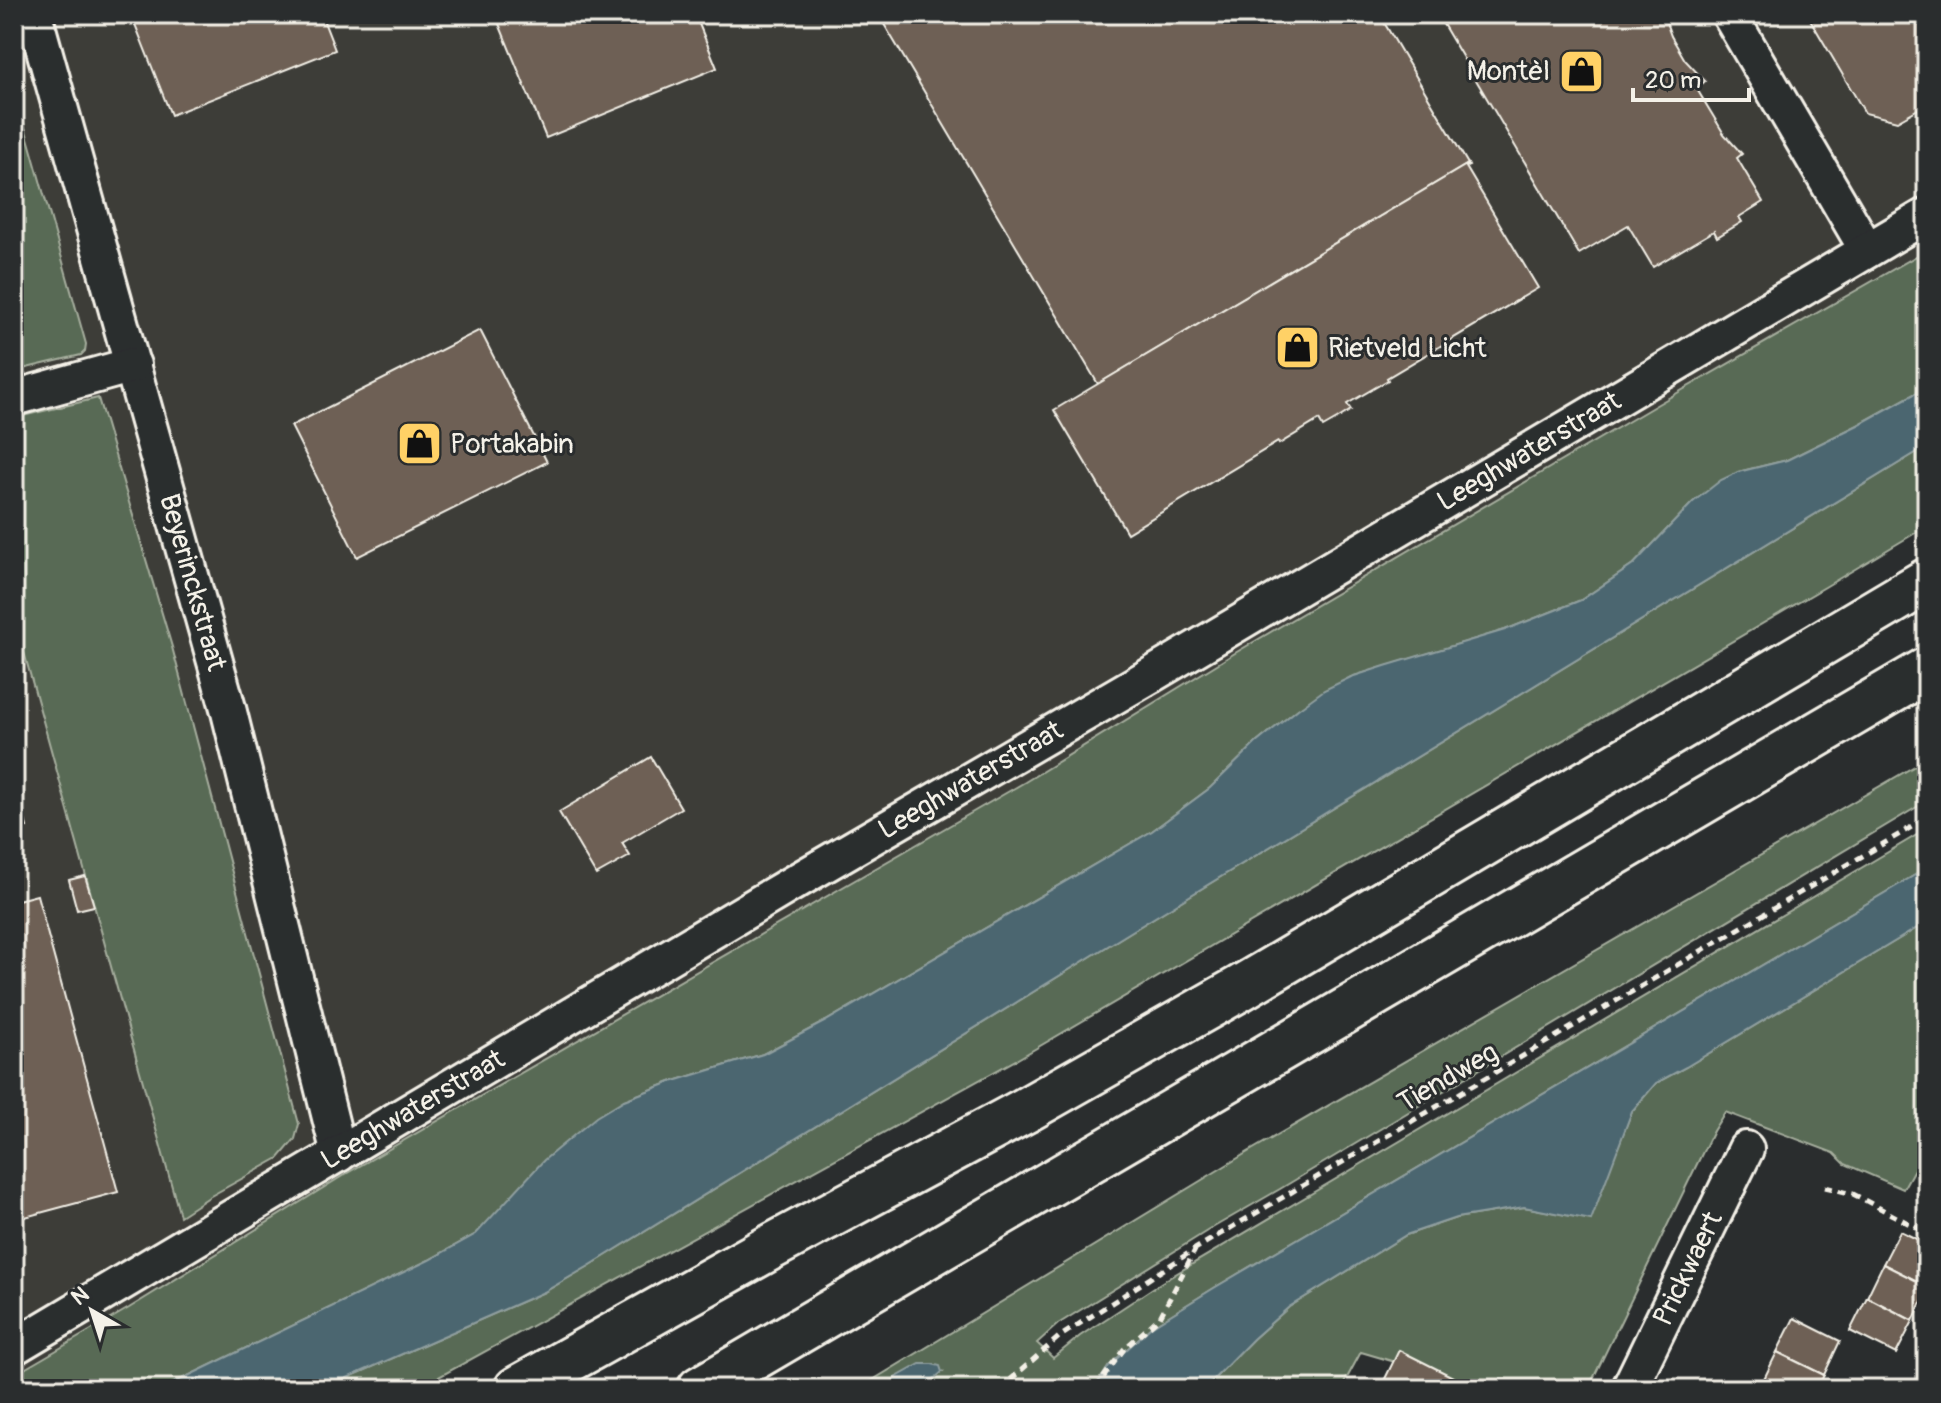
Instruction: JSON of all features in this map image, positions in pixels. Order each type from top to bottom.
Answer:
[{"type":"highway","points":[[517,1389],[1024,1111],[1239,989],[1927,581]]},
{"type":"highway","points":[[700,1389],[1927,670]]},
{"type":"street","name":"Beyerinckstraat","points":[[34,14],[228,708],[339,1154]]},
{"type":"street","points":[[1729,14],[1867,250]]},
{"type":"street","name":"Leeghwaterstraat","points":[[14,1347],[1927,215]]},
{"type":"street","points":[[14,398],[133,365]]},
{"type":"street","name":"Prickwaert","points":[[1629,1389],[1746,1149]]},
{"type":"path","name":"Tiendweg","points":[[1000,1389],[1059,1337],[1195,1249],[1927,818]]},
{"type":"path","points":[[1825,1187],[1853,1194],[1927,1233]]},
{"type":"path","points":[[1095,1389],[1124,1349],[1160,1317],[1195,1249]]},
{"type":"shaded area","points":[[14,14],[1927,14],[1927,305],[14,1389]]},
{"type":"green space","points":[[14,88],[86,344],[81,355],[14,371]]},
{"type":"green space","points":[[1927,250],[1927,387],[1787,460],[1738,472],[1693,502],[1633,565],[1581,600],[1505,630],[1351,677],[1298,709],[1256,743],[1210,788],[1152,831],[826,1021],[763,1054],[624,1100],[476,1234],[429,1260],[161,1389],[14,1389],[14,1375],[344,1175],[1025,782],[1235,653]]},
{"type":"green space","points":[[98,398],[172,647],[299,1124],[295,1139],[279,1158],[180,1216],[14,616],[14,418]]},
{"type":"green space","points":[[1927,446],[1927,526],[1825,587],[1016,1060],[417,1389],[322,1389],[544,1292],[589,1266]]},
{"type":"green space","points":[[1927,759],[1927,801],[1207,1231],[1058,1324],[1037,1343],[1053,1358],[1080,1336],[1162,1282],[1927,829],[1927,868],[1151,1327],[1109,1366],[1094,1389],[922,1389],[942,1372],[895,1378],[886,1389],[858,1389],[1248,1152]]},
{"type":"green space","points":[[1927,922],[1927,1146],[1903,1189],[1845,1164],[1834,1153],[1725,1112],[1588,1389],[1448,1389],[1395,1362],[1361,1352],[1341,1389],[1204,1389],[1289,1307],[1406,1235],[1456,1218],[1524,1207],[1590,1219],[1632,1111],[1656,1083]]},
{"type":"water","points":[[1927,387],[1927,446],[544,1292],[322,1389],[161,1389],[429,1260],[476,1234],[544,1160],[596,1117],[624,1100],[763,1054],[826,1021],[1152,831],[1210,788],[1256,743],[1324,690],[1351,677],[1505,630],[1581,600],[1633,565],[1693,502],[1721,480],[1738,472],[1787,460]]},
{"type":"water","points":[[1927,868],[1927,922],[1656,1083],[1632,1111],[1591,1220],[1524,1207],[1456,1218],[1406,1235],[1289,1307],[1204,1389],[1094,1389],[1109,1366],[1151,1327]]},
{"type":"water","points":[[920,1364],[940,1366],[942,1372],[922,1389],[886,1389],[895,1378]]},
{"type":"building","points":[[131,14],[321,14],[335,50],[171,115]]},
{"type":"building","points":[[495,14],[695,14],[717,68],[546,138]]},
{"type":"building","points":[[878,14],[1379,14],[1468,164],[1098,384]]},
{"type":"building","points":[[1437,14],[1663,14],[1685,60],[1705,81],[1695,86],[1724,134],[1742,154],[1737,158],[1763,202],[1739,217],[1742,222],[1717,237],[1714,231],[1653,267],[1628,225],[1579,254]]},
{"type":"building","points":[[1807,14],[1927,14],[1927,104],[1897,121],[1865,113]]},
{"type":"building","points":[[1468,164],[1466,167],[1538,288],[1347,404],[1351,410],[1337,419],[1323,427],[1319,420],[1278,442],[1127,533],[1054,410]]},
{"type":"building","points":[[480,330],[547,462],[357,557],[291,426]]},
{"type":"building","points":[[651,757],[681,808],[622,843],[630,856],[596,875],[559,812]]},
{"type":"building","points":[[14,779],[27,827],[14,831]]},
{"type":"building","points":[[85,876],[94,906],[77,910],[69,880]]},
{"type":"building","points":[[37,895],[118,1192],[14,1220],[14,901]]},
{"type":"building","points":[[1900,1231],[1927,1244],[1927,1286],[1883,1264]]},
{"type":"building","points":[[1883,1264],[1927,1286],[1913,1321],[1867,1297]]},
{"type":"building","points":[[1867,1297],[1913,1321],[1896,1354],[1850,1331]]},
{"type":"building","points":[[1794,1318],[1840,1341],[1824,1375],[1777,1352]]},
{"type":"building","points":[[1399,1350],[1465,1383],[1462,1389],[1380,1389]]},
{"type":"building","points":[[1777,1352],[1824,1375],[1817,1389],[1769,1389],[1761,1385]]},
{"type":"building","points":[[1863,1380],[1881,1389],[1859,1389]]},
{"type":"place","name":"Montèl","points":[[1581,71]]},
{"type":"place","name":"Rietveld Licht","points":[[1297,348]]},
{"type":"place","name":"Portakabin","points":[[419,444]]}]
